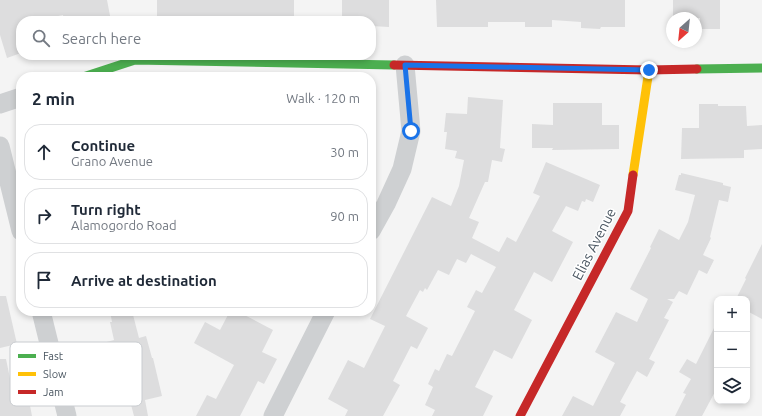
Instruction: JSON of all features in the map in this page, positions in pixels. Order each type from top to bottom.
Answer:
[{"type":"street","points":[[98,72],[135,60],[649,70],[762,68]]},
{"type":"street","points":[[376,222],[402,169],[411,131],[405,65]]},
{"type":"street","name":"Elias Avenue","points":[[520,416],[628,211],[649,70]]},
{"type":"street","points":[[0,104],[16,99]]},
{"type":"street","points":[[0,146],[16,211]]},
{"type":"street","points":[[42,316],[49,342]]},
{"type":"street","points":[[273,416],[323,316]]},
{"type":"street","points":[[65,406],[67,416]]},
{"type":"building","points":[[0,0],[107,0],[110,16],[16,16],[16,55],[7,58],[0,35]]},
{"type":"building","points":[[157,0],[294,0],[294,16],[157,16]]},
{"type":"building","points":[[342,0],[389,0],[389,27],[376,26],[376,16],[342,16]]},
{"type":"building","points":[[436,0],[625,0],[625,27],[601,27],[600,29],[581,28],[581,22],[552,20],[552,27],[525,27],[525,22],[488,22],[488,27],[437,27]]},
{"type":"building","points":[[673,0],[720,0],[720,29],[702,29],[702,12],[673,12]]},
{"type":"building","points":[[468,97],[503,100],[500,148],[505,149],[502,162],[492,160],[488,182],[485,182],[469,218],[479,222],[472,238],[499,252],[507,237],[516,242],[540,196],[533,193],[546,162],[600,185],[593,202],[586,199],[585,202],[582,201],[578,211],[566,206],[552,231],[573,242],[552,282],[534,272],[514,310],[532,320],[512,359],[494,350],[475,387],[493,396],[483,416],[432,416],[435,410],[425,405],[433,387],[428,384],[435,369],[439,371],[447,354],[452,356],[475,311],[467,307],[476,290],[482,293],[496,267],[471,254],[466,263],[457,259],[449,275],[438,270],[427,290],[425,288],[423,292],[420,290],[406,316],[428,328],[417,349],[411,346],[393,381],[400,385],[383,416],[345,416],[348,410],[328,399],[348,360],[364,368],[385,326],[370,319],[372,316],[376,316],[376,307],[432,197],[451,206],[459,186],[464,160],[455,158],[457,151],[445,149],[447,132],[444,132],[446,113],[467,114]]},
{"type":"building","points":[[553,103],[602,103],[602,125],[619,125],[619,149],[552,150],[553,148],[532,148],[532,124],[553,125]]},
{"type":"building","points":[[699,104],[746,106],[747,126],[762,125],[762,149],[744,150],[744,158],[681,159],[682,128],[699,128]]},
{"type":"building","points":[[681,173],[723,183],[723,185],[731,187],[728,202],[719,200],[711,238],[703,255],[714,260],[707,274],[699,270],[687,295],[679,291],[674,299],[667,299],[673,302],[664,318],[669,320],[649,359],[655,362],[647,377],[637,371],[620,402],[626,405],[620,416],[562,416],[573,396],[593,406],[615,363],[595,352],[616,312],[637,322],[648,299],[630,289],[659,229],[679,240],[688,222],[695,195],[675,190],[679,175],[681,175]]},
{"type":"building","points":[[762,244],[762,319],[750,313],[750,296],[738,296],[746,279],[745,278]]},
{"type":"building","points":[[0,296],[6,296],[17,342],[10,342],[10,346],[0,348]]},
{"type":"building","points":[[111,316],[133,316],[139,338],[146,336],[162,396],[145,400],[148,416],[134,416],[131,406],[142,406],[142,342],[106,342],[114,340],[110,322],[112,322]]},
{"type":"building","points":[[227,316],[246,316],[273,330],[262,352],[277,359],[264,384],[258,381],[240,416],[196,416],[207,395],[216,399],[234,365],[194,343],[205,322],[220,330]]},
{"type":"building","points":[[714,328],[714,394],[702,416],[675,416],[686,394],[683,393],[691,379],[679,372],[687,359],[696,364]]},
{"type":"building","points":[[0,359],[6,359],[10,378],[10,406],[30,406],[32,416],[0,416]]},
{"type":"traffic: fast","points":[[98,72],[135,60]]},
{"type":"traffic: fast","points":[[135,60],[394,65]]},
{"type":"traffic: fast","points":[[697,69],[762,68]]},
{"type":"traffic: slow","points":[[633,175],[649,70]]},
{"type":"traffic: jam","points":[[394,65],[649,70],[697,69]]},
{"type":"traffic: jam","points":[[520,416],[628,211],[633,175]]},
{"type":"route","points":[[411,131],[405,65],[649,70]]}]
